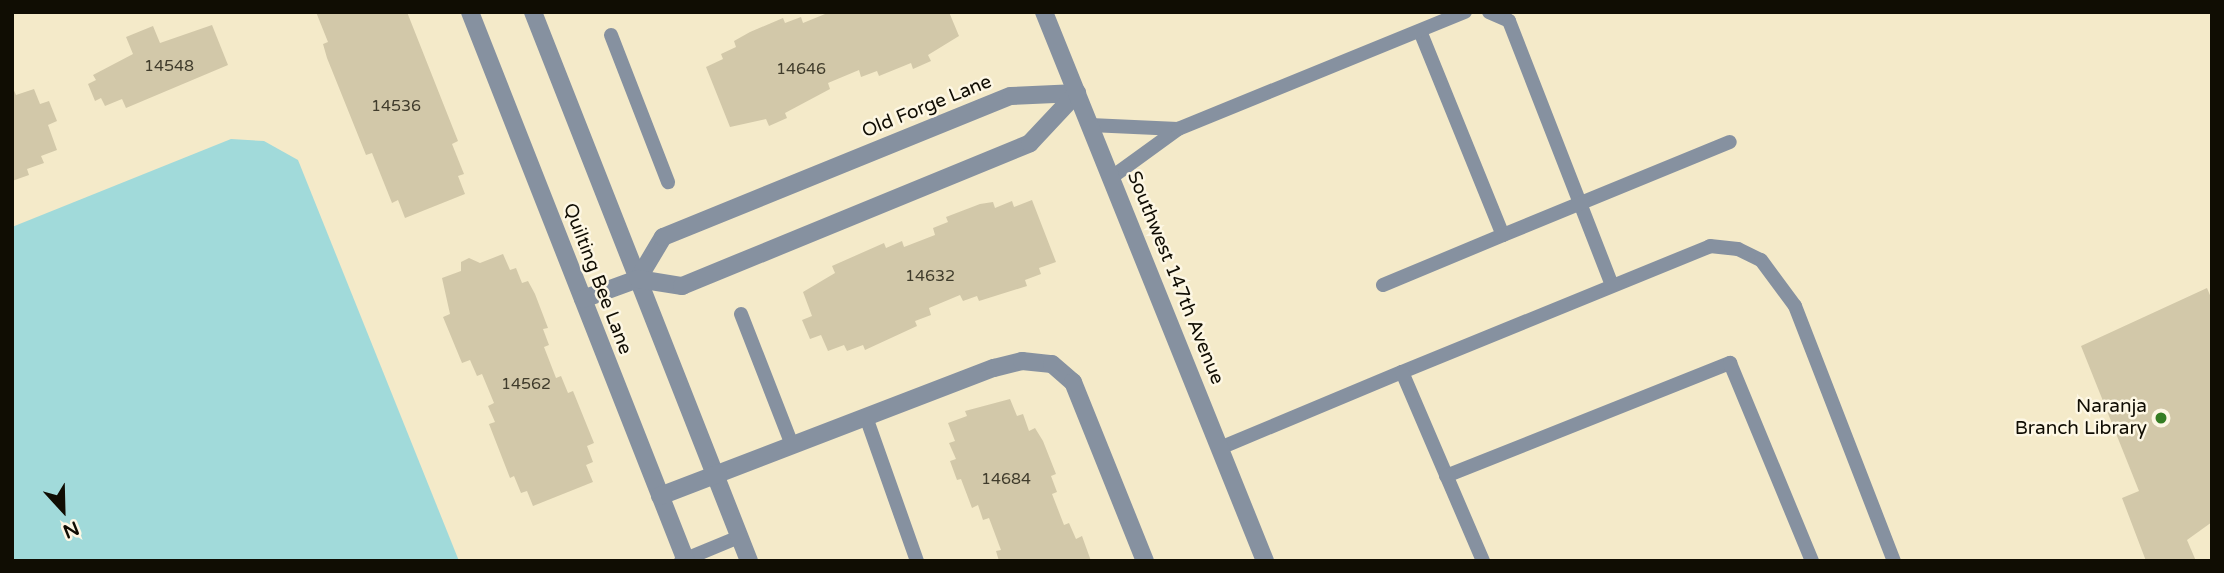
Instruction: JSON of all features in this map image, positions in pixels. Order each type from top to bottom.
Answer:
[{"type":"street","name":"Quilting Bee Lane","points":[[470,12],[684,560]]},
{"type":"street","name":"Quilting Bee Lane","points":[[533,12],[748,561]]},
{"type":"street","name":"Southwest 147th Avenue","points":[[1044,12],[1265,561]]},
{"type":"street","points":[[583,299],[638,279],[682,286],[1030,143],[1077,93]]},
{"type":"street","name":"Old Forge Lane","points":[[638,279],[663,237],[1011,96],[1077,93]]},
{"type":"street","points":[[660,496],[994,368],[1022,361],[1052,364],[1073,382],[1145,561]]},
{"type":"lane","points":[[1112,177],[1178,129],[1465,12]]},
{"type":"lane","points":[[1489,12],[1509,21],[1612,285]]},
{"type":"lane","points":[[1420,31],[1503,235]]},
{"type":"lane","points":[[611,35],[668,182]]},
{"type":"lane","points":[[1090,125],[1178,129]]},
{"type":"lane","points":[[1383,285],[1730,142]]},
{"type":"lane","points":[[1220,449],[1710,246],[1738,249],[1761,260],[1795,306],[1894,561]]},
{"type":"lane","points":[[741,314],[792,445]]},
{"type":"lane","points":[[1446,476],[1730,363],[1812,561]]},
{"type":"lane","points":[[1402,372],[1483,561]]},
{"type":"lane","points":[[866,416],[917,561]]},
{"type":"lane","points":[[684,560],[739,537]]},
{"type":"water","points":[[231,139],[264,141],[298,160],[459,561],[12,561],[12,227]]},
{"type":"building","points":[[316,12],[407,12],[458,141],[452,144],[464,174],[458,176],[465,194],[405,218],[398,200],[392,203],[372,153],[366,155],[327,58],[323,44],[328,42]]},
{"type":"building","points":[[830,12],[949,12],[959,36],[928,55],[931,61],[913,69],[911,63],[879,76],[877,71],[861,77],[859,70],[828,83],[830,89],[785,113],[787,118],[769,126],[766,119],[730,127],[706,67],[723,59],[721,54],[736,47],[734,41],[750,32],[783,18],[785,23],[801,17],[803,23]]},
{"type":"building","points":[[212,25],[228,65],[126,108],[122,99],[105,106],[101,98],[95,101],[88,84],[96,80],[93,75],[133,54],[126,37],[153,26],[160,43]]},
{"type":"building","points":[[12,86],[16,95],[34,89],[40,104],[49,101],[57,121],[48,125],[57,150],[41,156],[44,163],[27,169],[29,175],[12,181]]},
{"type":"building","points":[[1032,200],[1056,262],[1039,268],[1041,274],[1025,280],[1027,286],[979,301],[977,296],[963,301],[960,295],[929,308],[931,315],[915,321],[917,326],[865,350],[863,345],[847,351],[844,345],[828,351],[821,335],[810,339],[802,320],[812,316],[803,292],[835,273],[832,266],[884,243],[886,248],[902,241],[904,247],[935,235],[933,228],[948,222],[946,217],[980,204],[993,202],[995,208],[1012,201],[1014,207]]},
{"type":"building","points":[[503,254],[510,270],[516,268],[522,283],[528,281],[535,294],[548,328],[543,329],[549,345],[544,347],[556,378],[561,376],[568,393],[573,391],[594,443],[587,446],[593,462],[586,465],[593,482],[533,506],[527,491],[521,493],[514,476],[510,478],[489,424],[495,422],[488,406],[494,403],[482,374],[477,376],[470,360],[462,363],[443,317],[450,314],[442,278],[461,271],[461,262],[469,258],[480,263]]},
{"type":"building","name":"Naranja Branch Library","points":[[2207,288],[2212,300],[2212,522],[2187,540],[2196,561],[2146,561],[2122,498],[2139,491],[2081,346]]},
{"type":"building","points":[[1010,399],[1017,416],[1023,414],[1029,431],[1035,428],[1043,441],[1056,474],[1051,476],[1057,492],[1052,494],[1064,525],[1069,523],[1076,539],[1082,536],[1091,561],[999,561],[996,551],[1001,550],[989,518],[983,520],[978,505],[972,508],[961,479],[957,480],[950,461],[956,459],[949,443],[955,441],[948,423],[967,416],[965,411]]},
{"type":"place","name":"Naranja Branch Library","points":[[2161,418]]}]
